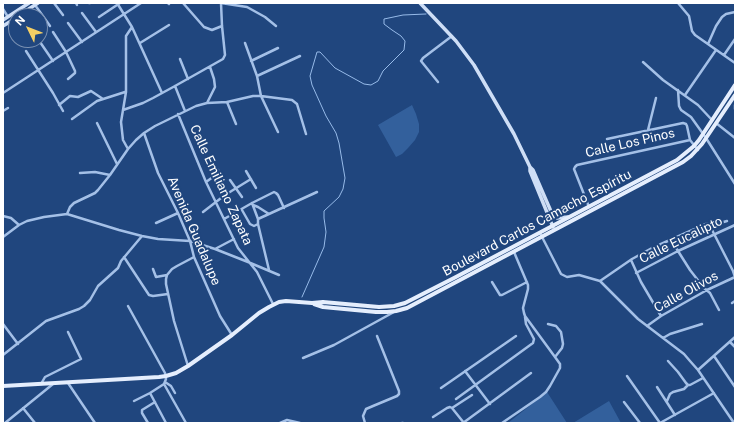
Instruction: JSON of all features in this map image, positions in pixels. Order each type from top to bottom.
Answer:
[{"type":"main road","points":[[24,7],[30,3]]},
{"type":"main road","points":[[420,3],[452,36],[474,66],[504,115],[530,167],[533,170],[555,217]]},
{"type":"main road","points":[[3,20],[8,17]]},
{"type":"main road","points":[[3,26],[8,23]]},
{"type":"main road","name":"Boulevard Carlos Camacho Espíritu","points":[[554,228],[569,216],[682,157],[694,146],[703,134],[735,85]]},
{"type":"main road","name":"Boulevard Carlos Camacho Espíritu","points":[[3,386],[159,377],[176,373],[232,335],[259,313],[279,302],[323,302],[379,307],[400,305],[554,228],[592,211],[679,165],[698,150],[735,95]]},
{"type":"main road","points":[[530,167],[530,171],[554,228]]},
{"type":"main road","points":[[550,220],[555,217],[569,216]]},
{"type":"main road","name":"Boulevard Carlos Camacho Espíritu","points":[[312,303],[323,306],[376,312],[396,311],[407,308],[514,252],[541,235]]},
{"type":"street","points":[[21,3],[24,7]]},
{"type":"street","points":[[54,3],[63,15]]},
{"type":"street","points":[[4,92],[141,3]]},
{"type":"street","points":[[183,3],[204,27],[212,30],[222,26]]},
{"type":"street","points":[[123,110],[143,103],[224,58],[221,3],[247,7],[265,17],[276,26]]},
{"type":"street","points":[[678,3],[689,16],[693,34],[735,63]]},
{"type":"street","points":[[36,4],[50,26]]},
{"type":"street","points":[[99,17],[118,4],[140,43],[162,93]]},
{"type":"street","points":[[3,9],[8,17]]},
{"type":"street","points":[[708,44],[720,20],[726,14],[735,12]]},
{"type":"street","points":[[82,13],[96,32]]},
{"type":"street","points":[[68,23],[82,42]]},
{"type":"street","points":[[140,43],[169,24]]},
{"type":"street","points":[[128,149],[122,137],[121,122],[126,92],[126,36],[132,28]]},
{"type":"street","points":[[53,32],[66,52],[76,72],[68,78]]},
{"type":"street","points":[[438,82],[421,61],[452,36]]},
{"type":"street","points":[[724,55],[735,39]]},
{"type":"street","points":[[245,43],[257,76],[261,96],[278,132]]},
{"type":"street","points":[[44,48],[53,61]]},
{"type":"street","points":[[251,61],[278,48]]},
{"type":"street","points":[[685,96],[716,50]]},
{"type":"street","points":[[26,52],[63,111]]},
{"type":"street","points":[[257,76],[300,56]]},
{"type":"street","points":[[180,59],[188,79]]},
{"type":"street","points":[[643,62],[663,80],[698,105],[712,120]]},
{"type":"street","points":[[207,103],[215,88],[210,67]]},
{"type":"street","points":[[176,86],[185,111]]},
{"type":"street","points":[[678,90],[679,106],[681,110],[691,117],[734,182]]},
{"type":"street","points":[[60,104],[70,96],[78,97],[91,91],[103,99]]},
{"type":"street","points":[[72,120],[92,104],[126,92]]},
{"type":"street","points":[[67,214],[72,205],[95,193],[118,165],[128,149],[144,133],[196,106],[207,103],[227,102],[253,96],[290,99],[297,104],[306,134]]},
{"type":"street","points":[[648,130],[656,98]]},
{"type":"street","points":[[227,102],[236,124]]},
{"type":"street","points":[[3,111],[8,108]]},
{"type":"street","name":"Calle Emiliano Zapata","points":[[178,114],[206,182],[238,248],[257,272],[274,304]]},
{"type":"street","points":[[97,123],[118,165]]},
{"type":"street","points":[[607,139],[683,123],[687,126],[690,140],[698,150]]},
{"type":"street","points":[[716,123],[735,138]]},
{"type":"street","name":"Avenida Guadalupe","points":[[144,133],[159,175],[190,241],[194,258],[220,316],[232,335]]},
{"type":"street","name":"Calle Los Pinos","points":[[589,206],[574,169],[577,165],[690,140]]},
{"type":"street","points":[[206,182],[218,173],[218,170]]},
{"type":"street","points":[[246,171],[256,188]]},
{"type":"street","points":[[80,173],[95,172],[110,175]]},
{"type":"street","points":[[203,212],[225,195],[251,179]]},
{"type":"street","points":[[230,180],[242,197]]},
{"type":"street","points":[[224,219],[275,192],[284,208]]},
{"type":"street","points":[[258,219],[318,192]]},
{"type":"street","points":[[253,204],[269,214]]},
{"type":"street","points":[[253,204],[258,219],[269,270]]},
{"type":"street","points":[[589,206],[592,211]]},
{"type":"street","points":[[242,210],[250,224],[254,226],[258,224]]},
{"type":"street","points":[[156,223],[178,213]]},
{"type":"street","points":[[3,237],[19,225],[33,219],[67,214],[142,236],[158,239],[190,241],[215,249],[279,275]]},
{"type":"street","points":[[3,216],[11,218],[19,225]]},
{"type":"street","points":[[600,281],[615,270],[652,248],[706,224],[727,221]]},
{"type":"street","points":[[709,224],[735,277]]},
{"type":"street","name":"Calle Eucalipto","points":[[636,273],[678,251],[735,225]]},
{"type":"street","points":[[541,235],[561,274],[567,277],[579,275],[600,281],[638,319],[684,354],[698,370],[734,423]]},
{"type":"street","points":[[3,354],[46,321],[79,309],[88,302],[98,286],[118,268],[124,257],[142,236]]},
{"type":"street","points":[[215,249],[234,239]]},
{"type":"street","points":[[672,239],[678,251],[699,281],[710,293],[719,310]]},
{"type":"street","points":[[456,398],[534,339],[526,324],[524,313],[528,289],[527,282],[514,252]]},
{"type":"street","points":[[124,257],[149,295],[153,296],[168,294]]},
{"type":"street","points":[[188,366],[174,321],[166,279],[167,275],[172,269],[194,258]]},
{"type":"street","points":[[631,260],[647,294],[661,316]]},
{"type":"street","points":[[153,269],[156,277],[167,275]]},
{"type":"street","name":"Calle Olivos","points":[[647,326],[661,316],[707,290],[735,277]]},
{"type":"street","points":[[492,282],[500,295],[502,295],[527,282]]},
{"type":"street","points":[[128,306],[166,376],[164,383],[150,394],[134,401]]},
{"type":"street","points":[[303,358],[334,345],[396,311]]},
{"type":"street","points":[[502,423],[546,392],[560,368],[560,364],[525,316]]},
{"type":"street","points":[[3,324],[18,344]]},
{"type":"street","points":[[548,324],[556,326],[561,332],[563,344],[562,348],[555,357]]},
{"type":"street","points":[[663,338],[670,334],[702,324]]},
{"type":"street","points":[[41,384],[45,377],[81,358],[68,332]]},
{"type":"street","points":[[365,423],[363,416],[368,408],[399,394],[377,336]]},
{"type":"street","points":[[441,388],[516,336]]},
{"type":"street","points":[[698,370],[735,336]]},
{"type":"street","points":[[730,342],[735,347]]},
{"type":"street","points":[[714,356],[735,387]]},
{"type":"street","points":[[668,361],[688,385]]},
{"type":"street","points":[[465,371],[490,404]]},
{"type":"street","points":[[452,408],[463,423],[531,373]]},
{"type":"street","points":[[627,376],[660,423],[714,393]]},
{"type":"street","points":[[667,401],[672,392],[684,389],[688,385],[703,378]]},
{"type":"street","points":[[67,382],[95,423]]},
{"type":"street","points":[[5,423],[54,383]]},
{"type":"street","points":[[164,383],[171,386],[175,393]]},
{"type":"street","points":[[164,383],[186,423]]},
{"type":"street","points":[[657,387],[676,414]]},
{"type":"street","points":[[150,394],[165,423]]},
{"type":"street","points":[[433,417],[447,408],[452,408],[472,395]]},
{"type":"street","points":[[148,423],[141,412],[143,409],[155,402]]},
{"type":"street","points":[[624,402],[640,423]]},
{"type":"street","points":[[23,408],[35,423]]},
{"type":"street","points":[[280,423],[288,420],[300,423]]},
{"type":"shaded area","points":[[412,105],[419,124],[419,132],[415,140],[408,148],[396,157],[378,125]]},
{"type":"shaded area","points":[[547,392],[567,423],[508,423]]},
{"type":"shaded area","points":[[609,401],[621,423],[573,423]]},
{"type":"waterway","points":[[302,297],[324,247],[326,232],[324,211],[339,197],[343,189],[345,178],[336,133],[326,116],[312,85],[310,76],[317,52],[320,52],[335,68],[364,84],[371,85],[378,81],[383,71],[404,50],[405,41],[401,36],[384,24],[384,19],[403,15],[426,14]]}]
